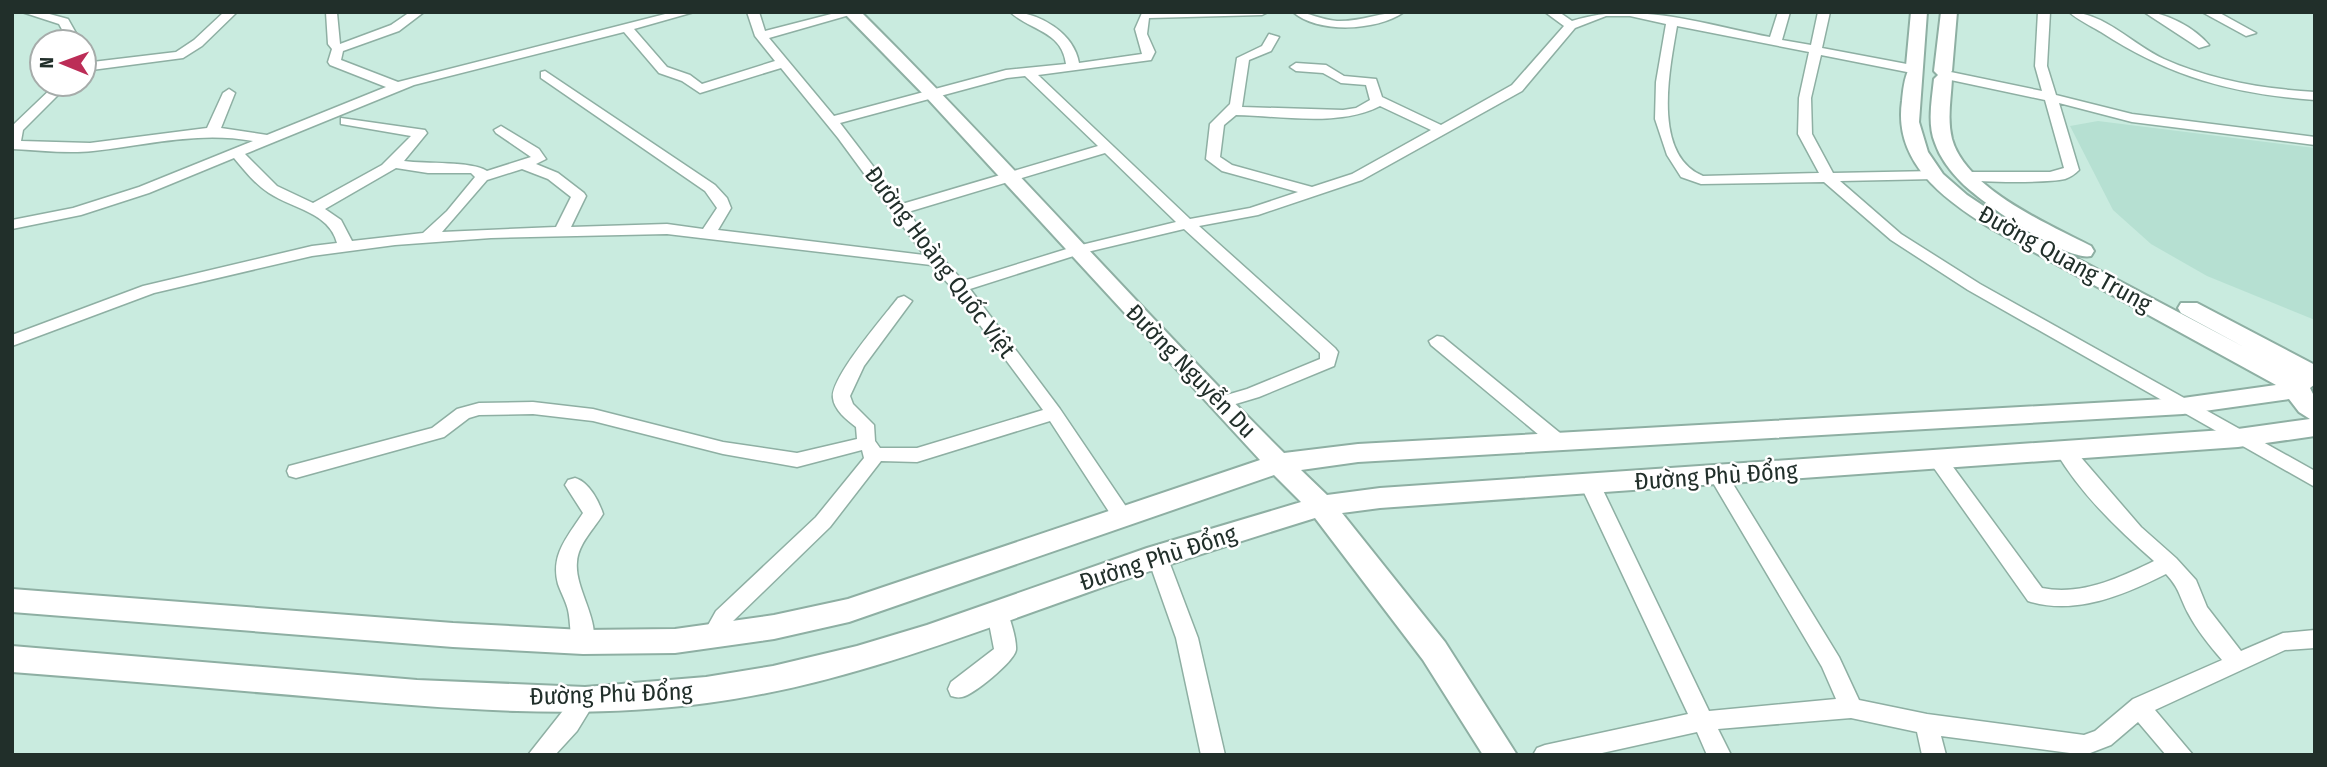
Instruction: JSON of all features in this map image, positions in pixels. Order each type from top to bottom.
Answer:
[{"type":"main road","name":"Đường Nguyễn Du","points":[[852,12],[932,93],[1219,404],[1321,506],[1434,651],[1501,755]]},
{"type":"main road","name":"Đường Quang Trung","points":[[1919,12],[1910,120],[1912,138],[1919,154],[1935,175],[1973,209],[1999,225],[2306,382]]},
{"type":"main road","name":"Đường Quang Trung","points":[[1949,12],[1940,125],[1951,156],[1968,176],[2022,217],[2306,382]]},
{"type":"main road","points":[[1914,69],[1929,66],[1944,75]]},
{"type":"main road","points":[[2306,382],[2301,398],[2315,412]]},
{"type":"main road","name":"Đường Phù Đổng","points":[[13,602],[453,635],[654,643],[774,627],[849,610],[1280,463],[1358,453],[2183,406],[2306,382]]},
{"type":"main road","name":"Đường Phù Đổng","points":[[12,659],[417,694],[585,700],[661,696],[773,679],[857,659],[998,613],[1157,556],[1321,506],[1380,498],[2064,452],[2238,438],[2315,427]]},
{"type":"street","points":[[28,12],[64,22],[67,28]]},
{"type":"street","points":[[98,65],[179,55],[198,43],[231,12]]},
{"type":"street","points":[[396,86],[337,64],[334,59],[338,49],[394,28],[418,12]]},
{"type":"street","points":[[12,225],[101,205],[238,153],[396,86],[476,63],[627,29],[688,12]]},
{"type":"street","name":"Đường Hoàng Quốc Việt","points":[[753,12],[761,36],[831,121],[936,261],[960,287],[1054,413],[1122,516]]},
{"type":"street","points":[[761,36],[852,12]]},
{"type":"street","points":[[1016,12],[1067,41],[1073,55],[1073,68]]},
{"type":"street","points":[[831,121],[1006,74],[1147,57],[1149,52],[1141,38],[1140,25],[1146,15],[1262,12]]},
{"type":"street","points":[[1299,12],[1318,23],[1330,26],[1360,23],[1398,12]]},
{"type":"street","points":[[1551,12],[1571,25]]},
{"type":"street","points":[[960,287],[1078,250],[1187,224],[1253,212],[1357,177],[1517,88],[1571,25],[1613,12],[1914,69]]},
{"type":"street","points":[[1775,42],[1784,12]]},
{"type":"street","points":[[1824,12],[1805,98],[1805,134],[1829,179],[1896,237],[1936,264],[2315,480]]},
{"type":"street","points":[[1968,176],[2050,176],[2062,175],[2072,170],[2042,66],[2044,12]]},
{"type":"street","points":[[2075,12],[2107,28],[2140,52],[2183,71],[2226,83],[2315,96]]},
{"type":"street","points":[[2150,12],[2170,25],[2190,32],[2203,45]]},
{"type":"street","points":[[2208,12],[2250,33]]},
{"type":"street","points":[[331,13],[334,44],[338,49]]},
{"type":"street","points":[[1672,22],[1661,87],[1661,129],[1686,174],[1701,180],[1935,175]]},
{"type":"street","points":[[627,29],[663,70],[687,78],[700,89],[783,63]]},
{"type":"street","points":[[1273,37],[1267,48],[1244,58],[1237,104],[1233,111],[1217,124],[1213,159],[1227,168],[1313,192]]},
{"type":"street","points":[[1296,67],[1326,69],[1341,79],[1371,82],[1374,97],[1379,101],[1441,130]]},
{"type":"street","points":[[1028,72],[1187,224],[1329,352],[1328,362],[1219,404]]},
{"type":"street","points":[[545,75],[710,188],[722,201],[724,208],[709,232]]},
{"type":"street","points":[[1944,75],[2050,97],[2132,118],[2315,141]]},
{"type":"street","points":[[212,132],[229,93]]},
{"type":"street","points":[[49,98],[17,129],[13,146],[90,147],[184,133],[212,132],[268,139]]},
{"type":"street","points":[[1233,111],[1343,114],[1360,111],[1379,101]]},
{"type":"street","points":[[314,209],[393,163],[408,151],[421,133],[346,121]]},
{"type":"street","points":[[428,237],[452,214],[482,177],[525,165],[539,157],[501,130]]},
{"type":"street","points":[[899,210],[1107,148]]},
{"type":"street","points":[[238,153],[251,171],[272,190],[331,218],[343,232],[345,246]]},
{"type":"street","points":[[393,163],[428,169],[473,169],[481,172],[482,177]]},
{"type":"street","points":[[525,165],[553,176],[579,196],[561,230]]},
{"type":"street","points":[[12,341],[149,289],[345,246],[428,237],[617,228],[709,232],[838,251],[936,261]]},
{"type":"street","points":[[713,636],[723,617],[823,522],[860,477],[870,449],[865,425],[844,404],[841,394],[848,377],[904,301]]},
{"type":"street","points":[[1437,341],[1558,441]]},
{"type":"street","points":[[296,471],[438,433],[463,413],[479,410],[533,408],[593,415],[723,448],[797,460],[870,449],[917,455],[1054,413]]},
{"type":"street","points":[[2064,452],[2134,532],[2169,563],[2189,586],[2197,610],[2214,636],[2238,663]]},
{"type":"street","points":[[1938,461],[2035,595],[2073,597],[2094,593],[2169,563]]},
{"type":"street","points":[[1718,476],[1832,663],[1851,708]]},
{"type":"street","points":[[1590,484],[1719,755]]},
{"type":"street","points":[[575,485],[590,503],[593,514],[569,549],[566,564],[568,582],[579,611],[583,642]]},
{"type":"street","points":[[1157,556],[1187,638],[1213,755]]},
{"type":"street","points":[[959,689],[999,659],[1005,650],[998,613]]},
{"type":"street","points":[[1545,755],[1702,721],[1851,708],[1927,724],[2084,745],[2103,738],[2141,706],[2283,642],[2315,639]]},
{"type":"street","points":[[540,755],[569,724],[585,700]]},
{"type":"street","points":[[2141,706],[2151,723],[2181,755]]},
{"type":"street","points":[[1927,724],[1934,755]]},
{"type":"shaded area","points":[[2098,121],[2315,148],[2315,320],[2207,276],[2151,244],[2113,210],[2070,126]]}]
